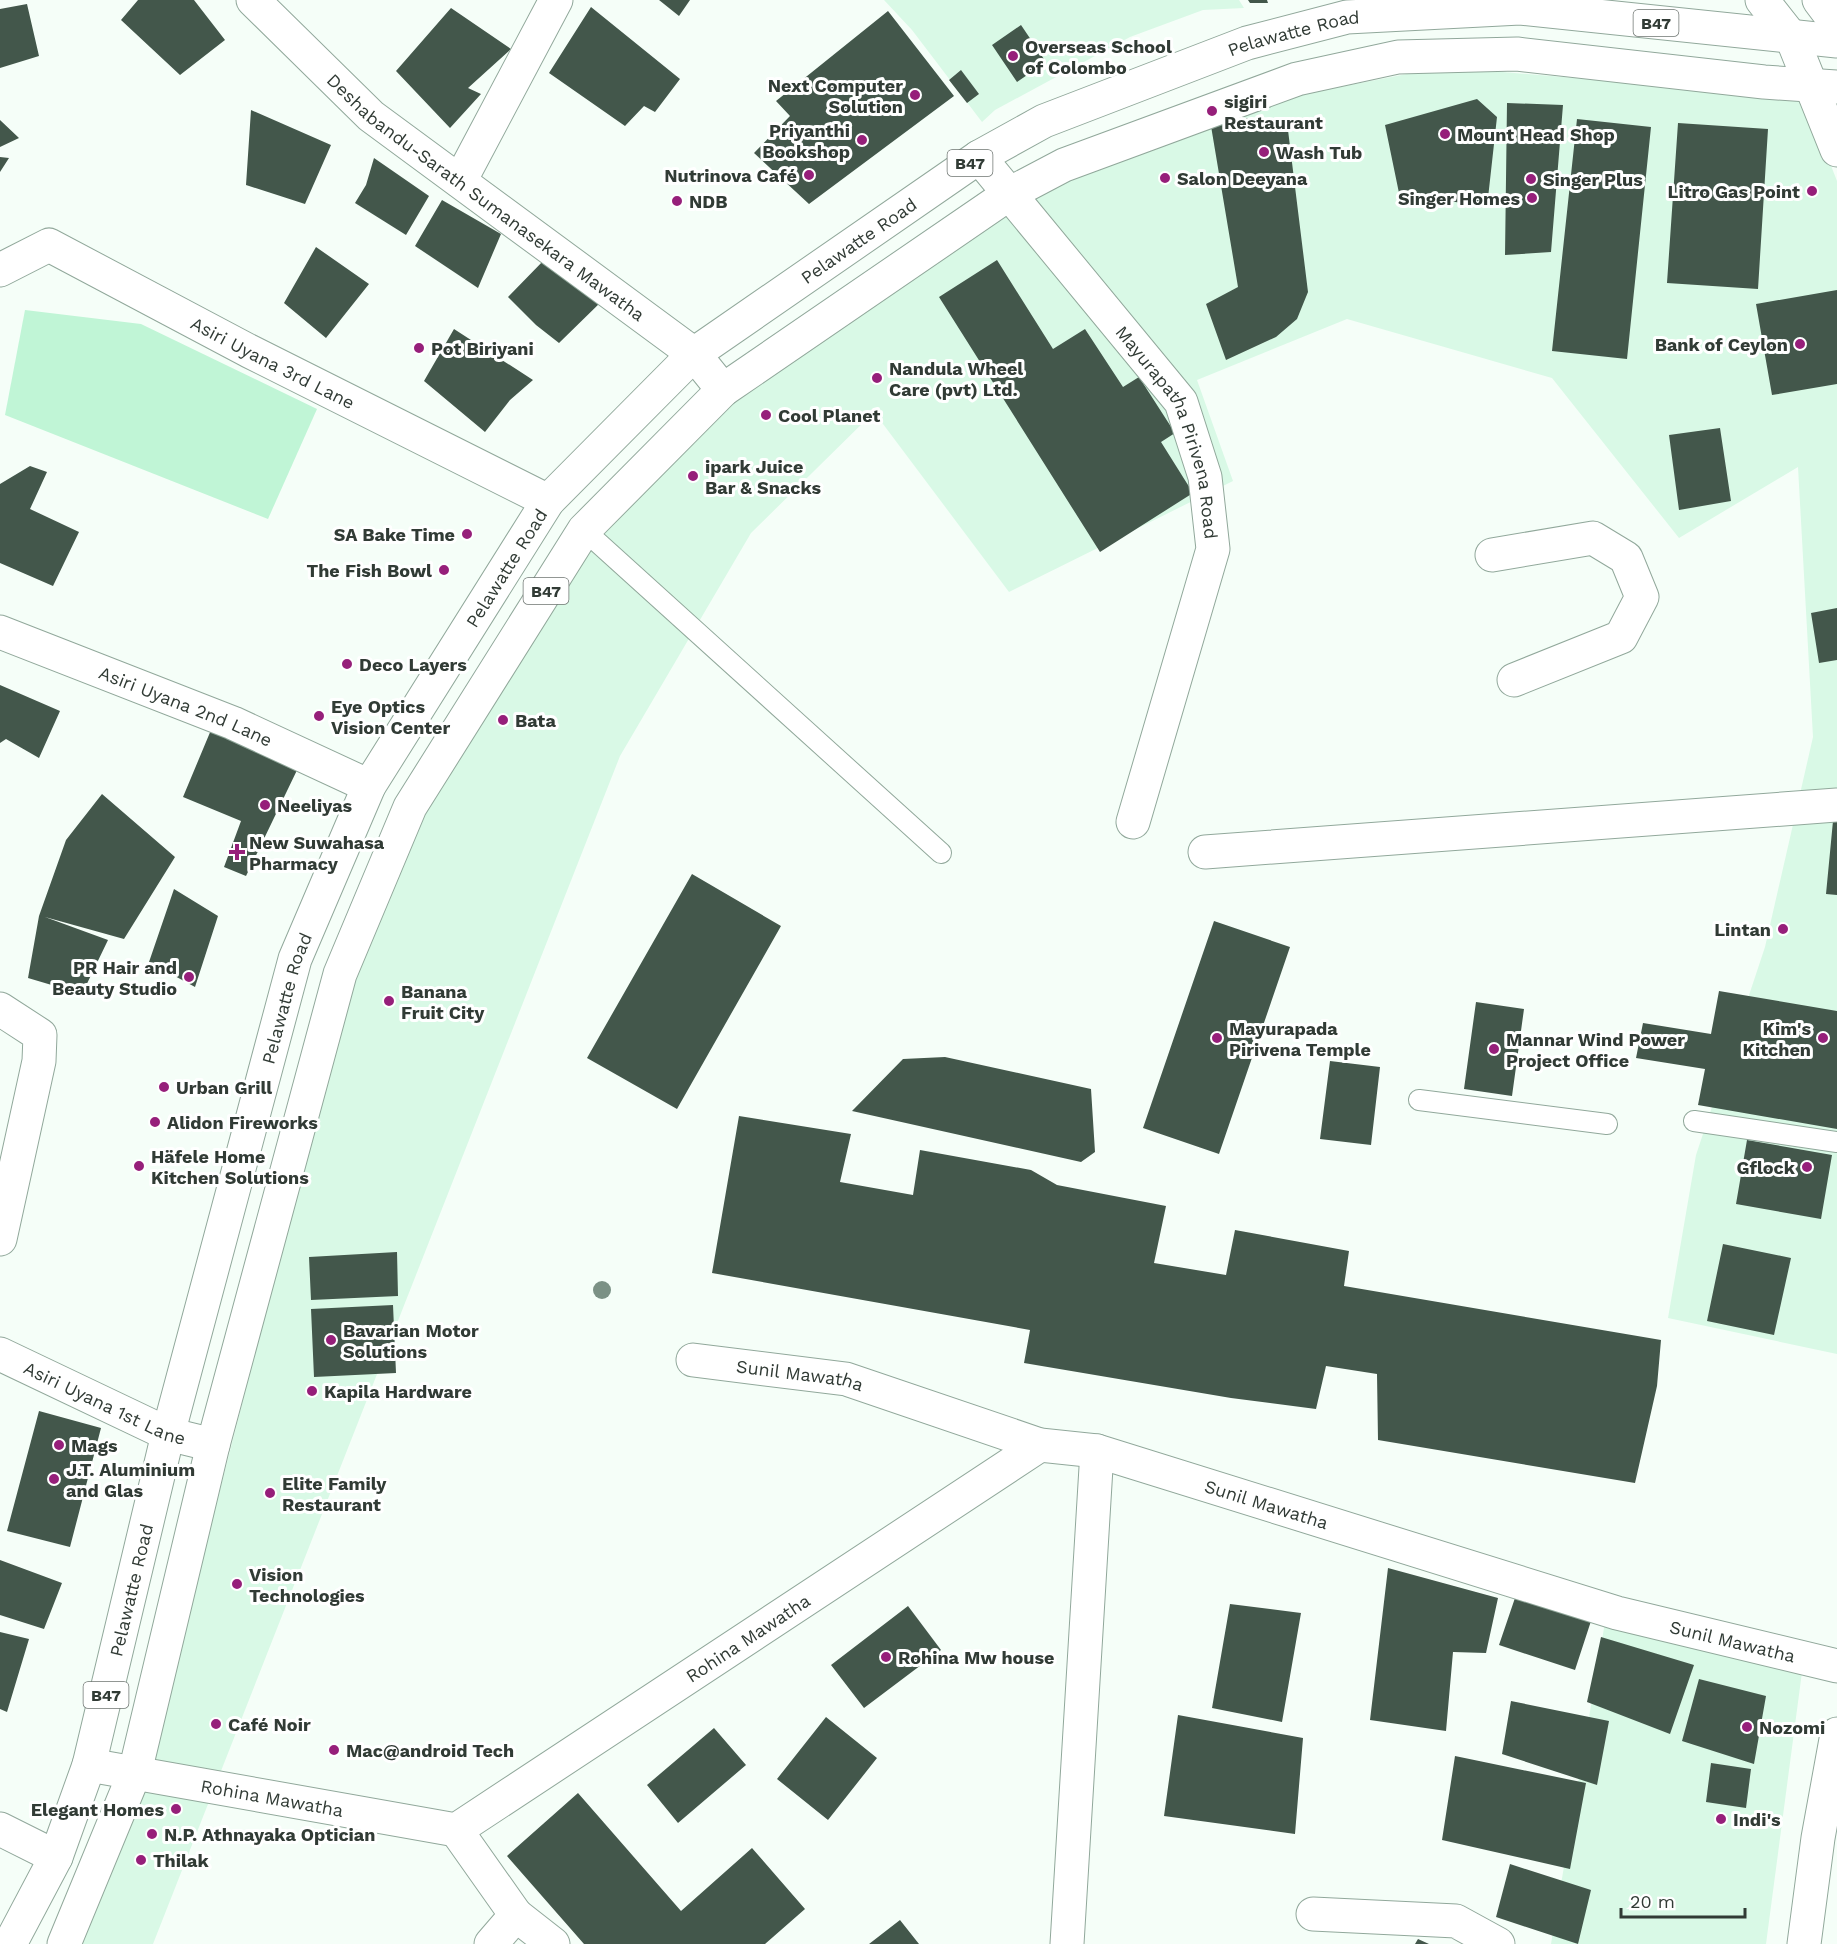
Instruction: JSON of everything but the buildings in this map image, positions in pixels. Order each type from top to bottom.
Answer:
[{"type":"street","name":"Deshabandu-Sarath Sumanasekara Mawatha","points":[[253,0],[371,116],[694,354],[723,390]]},
{"type":"street","points":[[460,181],[556,0]]},
{"type":"street","points":[[1762,0],[1825,86],[1837,150]]},
{"type":"street","points":[[1819,0],[1837,24]]},
{"type":"street","name":"Pelawatte Road","points":[[10,1944],[56,1857],[89,1765],[168,1434],[296,958],[369,786],[548,501],[694,354],[979,157],[1044,121],[1247,43],[1347,17],[1531,4],[1792,38]]},
{"type":"street","name":"B47","points":[[1792,38],[1837,41]]},
{"type":"street","name":"B47","points":[[64,1944],[135,1772],[213,1445],[340,974],[410,807],[584,530],[723,390],[1009,194],[1064,165],[1298,79],[1398,57],[1517,54],[1825,86]]},
{"type":"street","name":"Mayurapatha Pirivena Road","points":[[979,157],[1181,402],[1205,477],[1213,549],[1133,822]]},
{"type":"street","name":"Asiri Uyana 3rd Lane","points":[[0,270],[49,245],[249,351],[548,501]]},
{"type":"street","points":[[1492,555],[1593,538],[1626,558],[1642,597],[1621,637],[1514,680]]},
{"type":"street","name":"Asiri Uyana 2nd Lane","points":[[0,632],[233,723],[369,786]]},
{"type":"street","points":[[1205,852],[1837,805]]},
{"type":"street","points":[[0,1009],[40,1035],[39,1061],[0,1239]]},
{"type":"street","name":"Asiri Uyana 1st Lane","points":[[0,1354],[168,1434],[213,1445]]},
{"type":"street","name":"Sunil Mawatha","points":[[693,1360],[846,1379],[1040,1445],[1097,1450],[1617,1613],[1837,1666]]},
{"type":"street","name":"Rohina Mawatha","points":[[89,1765],[456,1830],[1040,1445]]},
{"type":"street","points":[[1067,1944],[1097,1450]]},
{"type":"street","points":[[1804,1944],[1818,1838],[1837,1734]]},
{"type":"street","points":[[0,1828],[56,1857]]},
{"type":"street","points":[[456,1830],[516,1915],[553,1944]]},
{"type":"street","points":[[1312,1914],[1456,1921],[1498,1944]]},
{"type":"street","points":[[491,1944],[516,1915]]},
{"type":"lane","points":[[584,530],[941,853]]},
{"type":"lane","points":[[1419,1100],[1607,1124]]},
{"type":"lane","points":[[1694,1120],[1837,1142]]},
{"type":"shaded area","name":"Overseas School of Colombo","points":[[884,0],[1239,0],[1244,8],[1203,10],[1130,37],[995,110],[982,122],[912,30]]},
{"type":"shaded area","points":[[1443,67],[1804,97],[1837,181],[1837,1354],[1668,1318],[1696,1155],[1765,947],[1813,737],[1798,467],[1679,538],[1552,378],[1347,319],[1197,380],[1233,481],[1009,592],[874,412],[751,533],[620,756],[153,1944],[78,1944],[147,1775],[351,978],[421,813],[594,538],[731,399],[1015,205],[1226,109]]},
{"type":"shaded area","points":[[25,310],[141,324],[317,409],[268,519],[5,415]]},
{"type":"shaded area","points":[[1605,1622],[1802,1672],[1766,1944],[1551,1944]]},
{"type":"place","name":"Overseas School of Colombo","points":[[1013,56]]},
{"type":"place","name":"Next Computer Solution","points":[[915,95]]},
{"type":"place","name":"sigiri Restaurant","points":[[1212,111]]},
{"type":"place","name":"Mount Head Shop","points":[[1445,134]]},
{"type":"place","name":"Priyanthi Bookshop","points":[[862,140]]},
{"type":"place","name":"Wash Tub","points":[[1264,152]]},
{"type":"place","name":"Nutrinova Café","points":[[809,175]]},
{"type":"place","name":"Salon Deeyana","points":[[1165,178]]},
{"type":"place","name":"Singer Plus","points":[[1531,179]]},
{"type":"place","name":"Litro Gas Point","points":[[1812,191]]},
{"type":"place","name":"Singer Homes","points":[[1532,198]]},
{"type":"place","name":"NDB","points":[[677,201]]},
{"type":"place","name":"Bank of Ceylon","points":[[1800,344]]},
{"type":"place","name":"Pot Biriyani","points":[[419,348]]},
{"type":"place","name":"Nandula Wheel Care (pvt) Ltd.","points":[[877,378]]},
{"type":"place","name":"Cool Planet","points":[[766,415]]},
{"type":"place","name":"ipark Juice Bar & Snacks","points":[[693,476]]},
{"type":"place","name":"SA Bake Time","points":[[467,534]]},
{"type":"place","name":"The Fish Bowl","points":[[444,570]]},
{"type":"place","name":"Deco Layers","points":[[347,664]]},
{"type":"place","name":"Eye Optics Vision Center","points":[[319,716]]},
{"type":"place","name":"Bata","points":[[503,720]]},
{"type":"place","name":"Neeliyas","points":[[265,805]]},
{"type":"place","name":"New Suwahasa Pharmacy","points":[[237,852]]},
{"type":"place","name":"Lintan","points":[[1783,929]]},
{"type":"place","name":"PR Hair and Beauty Studio","points":[[189,977]]},
{"type":"place","name":"Banana Fruit City","points":[[389,1001]]},
{"type":"place","name":"Mayurapada Pirivena Temple","points":[[1217,1038]]},
{"type":"place","name":"Kim's Kitchen","points":[[1823,1038]]},
{"type":"place","name":"Mannar Wind Power Project Office","points":[[1494,1049]]},
{"type":"place","name":"Urban Grill","points":[[164,1087]]},
{"type":"place","name":"Alidon Fireworks","points":[[155,1122]]},
{"type":"place","name":"Häfele Home Kitchen Solutions","points":[[139,1166]]},
{"type":"place","name":"Gflock","points":[[1807,1167]]},
{"type":"place","name":"Bavarian Motor Solutions","points":[[331,1340]]},
{"type":"place","name":"Kapila Hardware","points":[[312,1391]]},
{"type":"place","name":"Mags","points":[[59,1445]]},
{"type":"place","name":"J.T. Aluminium and Glas","points":[[54,1479]]},
{"type":"place","name":"Elite Family Restaurant","points":[[270,1493]]},
{"type":"place","name":"Vision Technologies","points":[[237,1584]]},
{"type":"place","name":"Rohina Mw house","points":[[886,1657]]},
{"type":"place","name":"Café Noir","points":[[216,1724]]},
{"type":"place","name":"Nozomi","points":[[1747,1727]]},
{"type":"place","name":"Mac@android Tech","points":[[334,1750]]},
{"type":"place","name":"Elegant Homes","points":[[176,1809]]},
{"type":"place","name":"Indi's","points":[[1721,1819]]},
{"type":"place","name":"N.P. Athnayaka Optician","points":[[152,1834]]},
{"type":"place","name":"Thilak","points":[[141,1860]]}]
